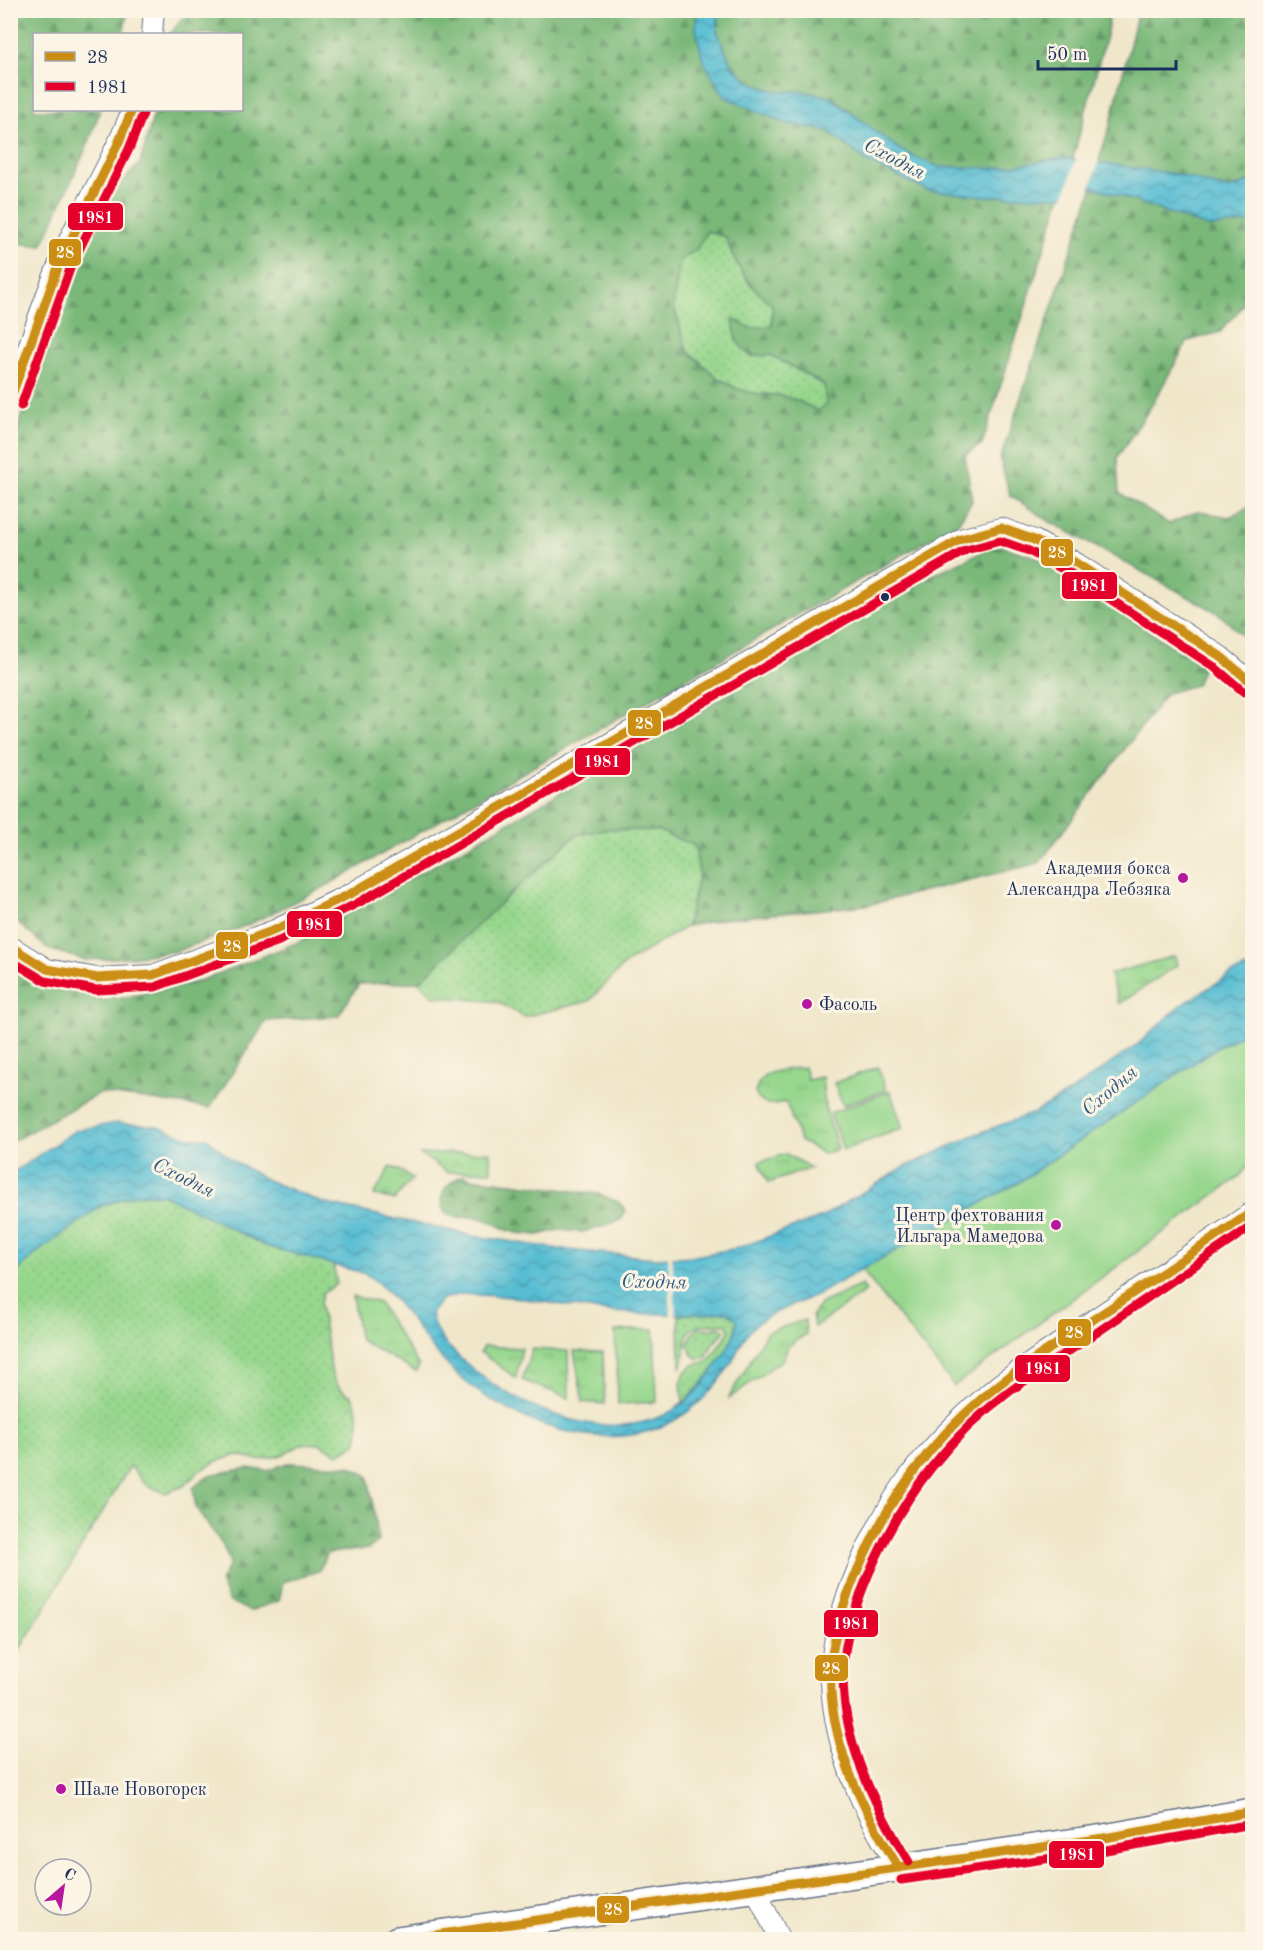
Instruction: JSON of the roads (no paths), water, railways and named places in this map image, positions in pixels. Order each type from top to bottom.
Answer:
[{"type":"main road","points":[[397,1940],[1093,1839],[1252,1812]]},
{"type":"street","points":[[152,33],[154,10]]},
{"type":"street","points":[[10,402],[49,287],[69,241],[121,141],[132,111]]},
{"type":"street","points":[[10,946],[47,969],[97,978],[153,975],[275,930],[352,893],[961,539],[1000,528],[1034,540],[1076,563],[1220,656],[1252,682]]},
{"type":"street","points":[[899,1868],[863,1806],[834,1717],[831,1681],[832,1653],[837,1626],[850,1588],[876,1531],[917,1466],[975,1405],[1001,1383],[1252,1212]]},
{"type":"street","points":[[755,1889],[780,1940]]},
{"type":"water","name":"Сходня","points":[[697,11],[719,11],[717,31],[731,64],[747,80],[766,89],[799,91],[830,97],[899,149],[940,167],[997,168],[1065,158],[1175,174],[1226,189],[1252,180],[1252,222],[1208,227],[1093,186],[1061,196],[984,196],[927,190],[868,162],[828,131],[785,123],[725,97],[703,61],[696,29]]},
{"type":"water","name":"Сходня","points":[[1252,966],[1252,1029],[1215,1049],[1019,1182],[818,1294],[759,1322],[741,1343],[732,1362],[704,1398],[683,1415],[655,1429],[625,1436],[593,1436],[561,1430],[530,1420],[500,1406],[451,1369],[401,1307],[366,1274],[266,1246],[163,1194],[137,1194],[103,1205],[39,1251],[11,1276],[11,1174],[76,1130],[117,1123],[157,1126],[189,1138],[207,1138],[232,1160],[267,1180],[323,1203],[474,1236],[559,1249],[656,1258],[695,1256],[738,1248],[822,1217],[903,1168],[976,1134],[1034,1113],[1068,1093],[1137,1045],[1181,1005],[1233,973]],"holes":[[[463,1294],[513,1297],[601,1311],[640,1314],[724,1312],[737,1320],[734,1334],[723,1355],[705,1381],[685,1402],[669,1413],[651,1420],[626,1425],[600,1425],[548,1412],[499,1388],[454,1352],[440,1337],[434,1326],[431,1312],[442,1299]]]},
{"type":"place","name":"Академия бокса Александра Лебзяка","points":[[1183,878]]},
{"type":"place","name":"Фасоль","points":[[807,1004]]},
{"type":"place","name":"Центр фехтования Ильгара Мамедова","points":[[1056,1225]]},
{"type":"place","name":"Шале Новогорск","points":[[61,1789]]}]
